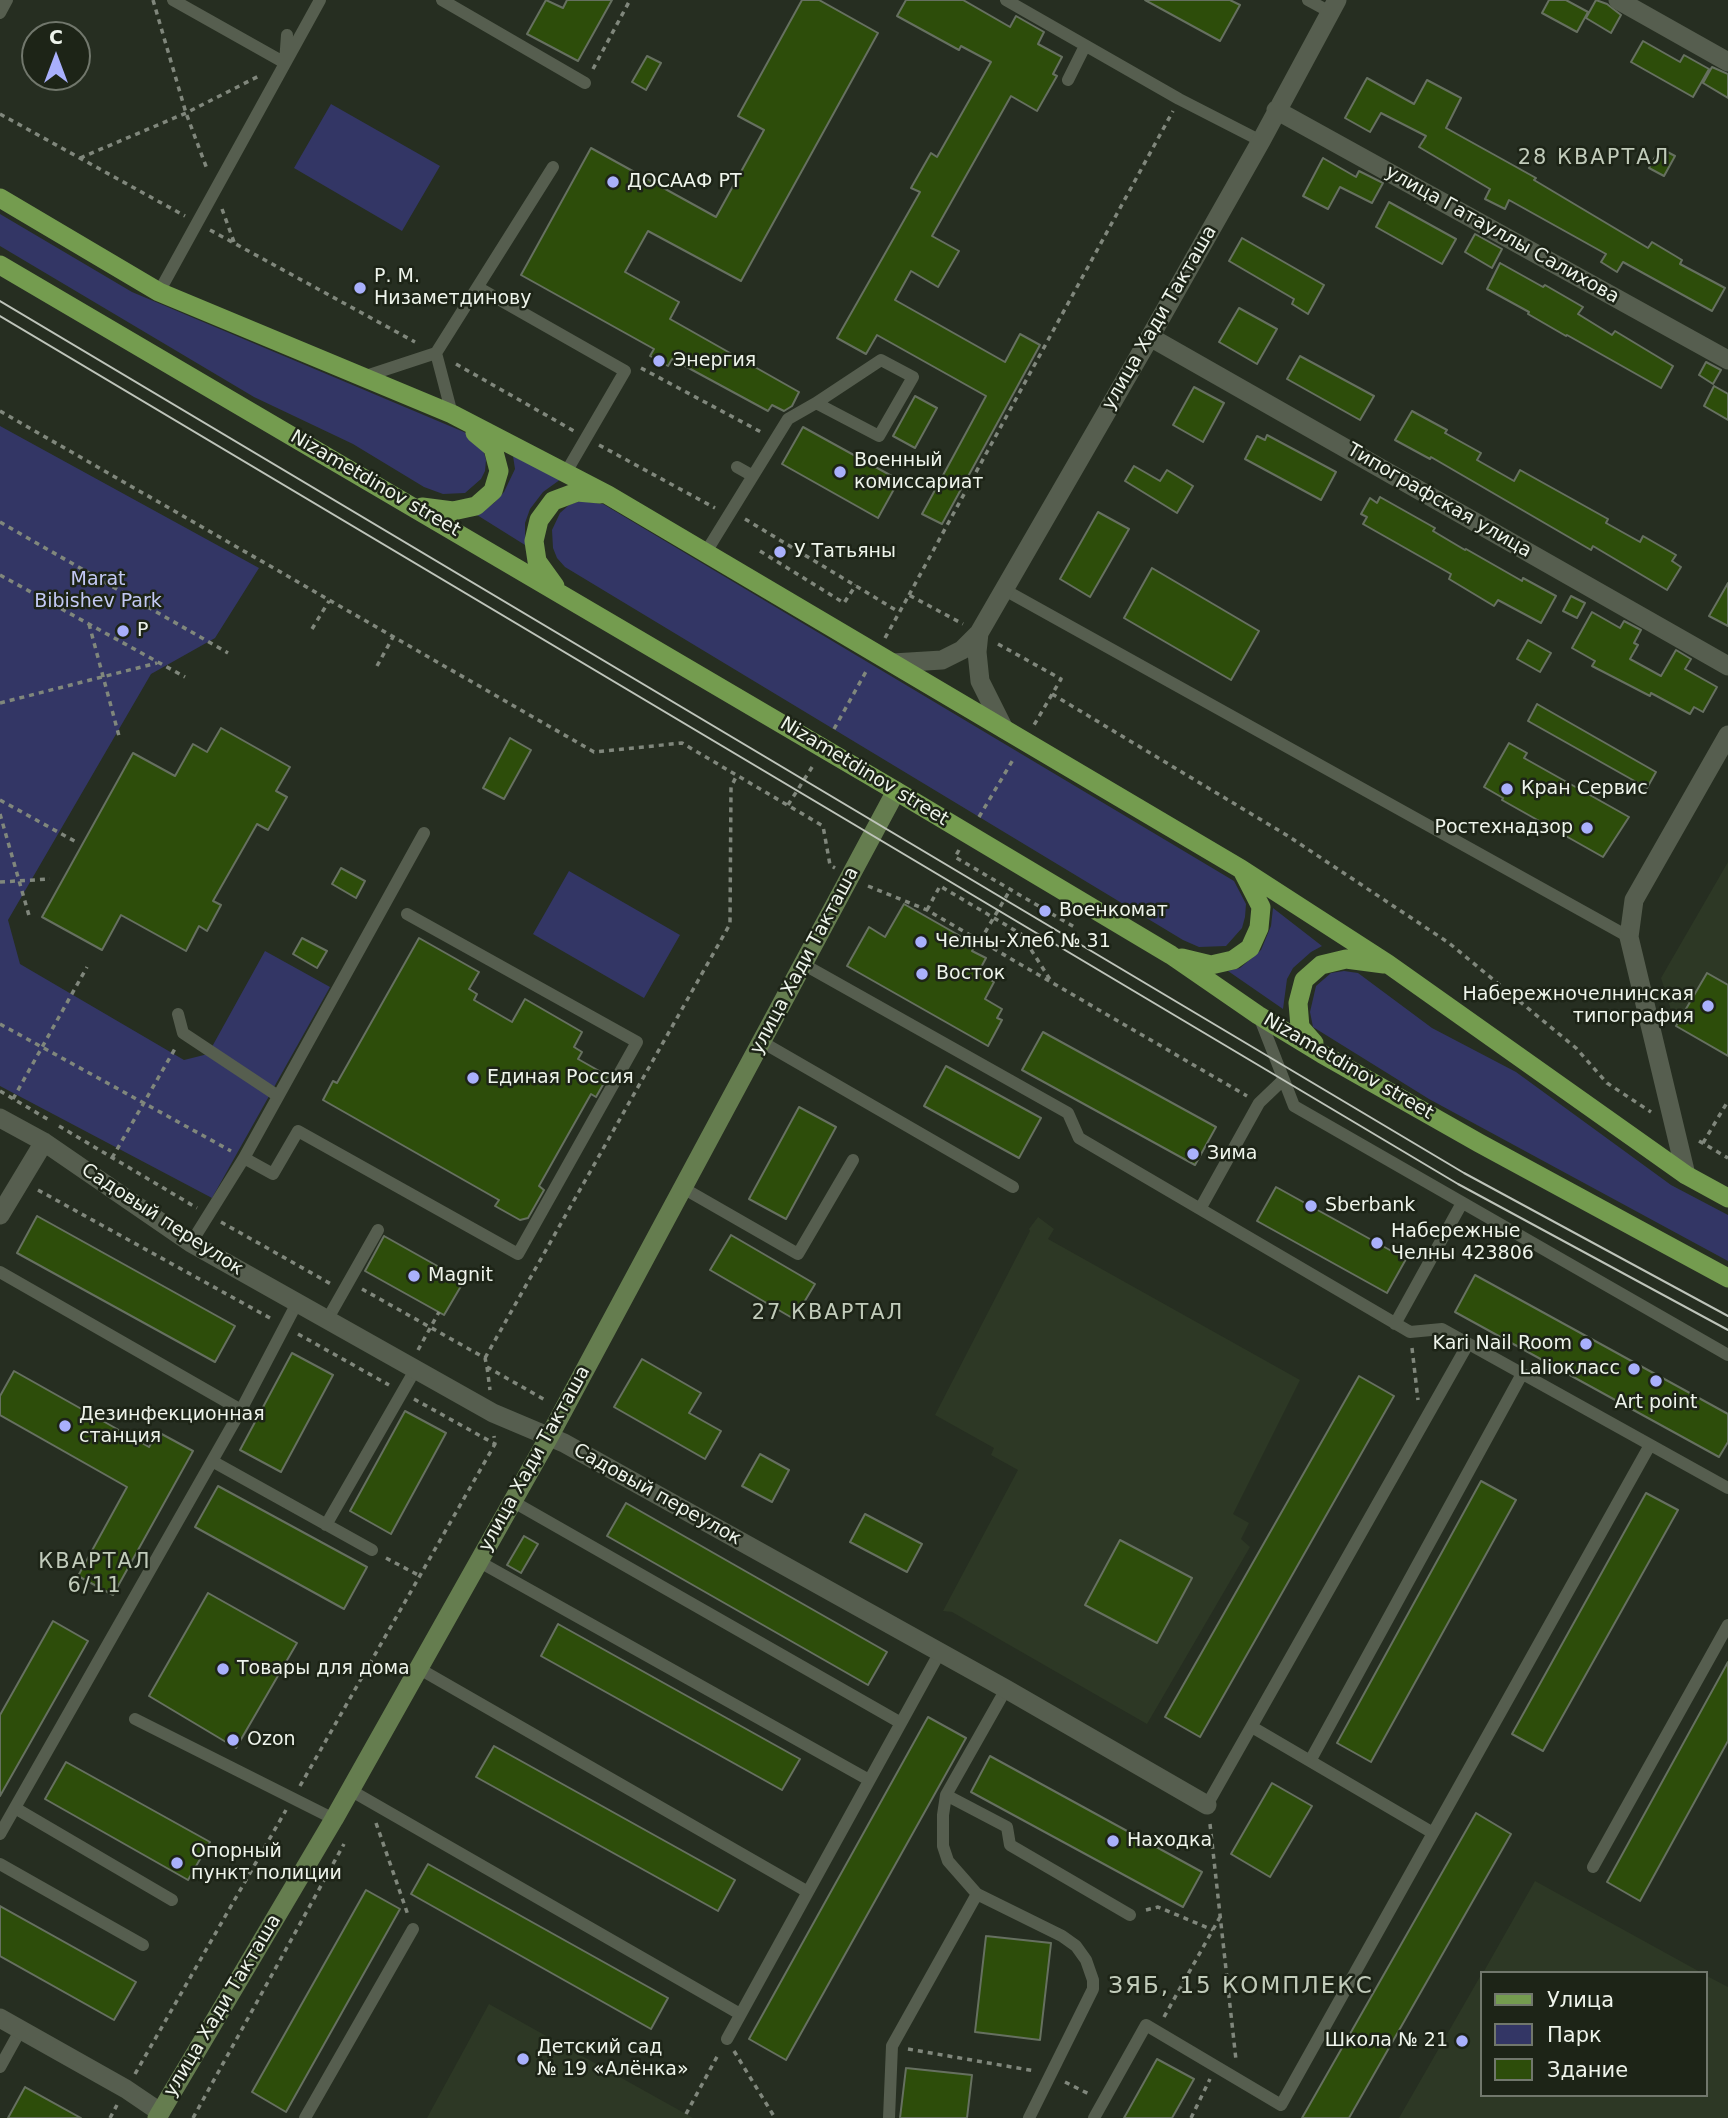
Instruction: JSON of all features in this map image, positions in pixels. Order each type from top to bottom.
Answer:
[{"type":"main road","points":[[0,198],[159,292],[453,414],[608,495],[1241,869],[1388,964],[1686,1175],[1728,1198]]},
{"type":"main road","name":"Nizametdinov street","points":[[0,265],[896,791],[1171,956],[1258,1016],[1322,1054],[1728,1278]]},
{"type":"main road","points":[[411,505],[453,511],[476,506],[493,491],[499,471],[493,448],[453,414]]},
{"type":"main road","points":[[559,592],[537,561],[534,541],[539,520],[553,501],[577,492],[608,495]]},
{"type":"main road","name":"улица Хади Такташа","points":[[158,2115],[334,1819],[550,1435],[896,791]]},
{"type":"main road","points":[[1171,956],[1211,965],[1233,960],[1250,948],[1259,928],[1261,907],[1241,869]]},
{"type":"main road","points":[[1322,1054],[1300,1027],[1298,1003],[1304,980],[1321,965],[1346,959],[1388,964]]},
{"type":"street","points":[[1618,0],[1728,62]]},
{"type":"street","name":"улица Хади Такташа","points":[[980,634],[1003,589],[1261,141],[1334,6]]},
{"type":"street","name":"улица Гатауллы Салихова","points":[[1276,110],[1728,360]]},
{"type":"street","name":"Типографская улица","points":[[1150,337],[1728,666]]},
{"type":"street","points":[[893,663],[942,660],[962,650],[980,634]]},
{"type":"street","points":[[980,634],[977,652],[980,681],[1004,729]]},
{"type":"street","points":[[1686,1175],[1629,937],[1634,900],[1728,735]]},
{"type":"street","name":"Садовый переулок","points":[[1,1119],[44,1142],[191,1243],[493,1413],[550,1435],[1006,1689],[1208,1805]]},
{"type":"street","points":[[0,1215],[44,1142]]},
{"type":"street","points":[[0,2018],[126,2089],[158,2115]]},
{"type":"lane","points":[[0,13],[7,0]]},
{"type":"lane","points":[[173,0],[285,63]]},
{"type":"lane","points":[[159,292],[320,0]]},
{"type":"lane","points":[[442,0],[585,83]]},
{"type":"lane","points":[[1006,0],[1179,99],[1261,141]]},
{"type":"lane","points":[[1308,0],[1334,6]]},
{"type":"lane","points":[[285,63],[287,35]]},
{"type":"lane","points":[[1068,80],[1085,46]]},
{"type":"lane","points":[[362,377],[436,353],[553,167]]},
{"type":"lane","points":[[479,288],[625,371],[565,474]]},
{"type":"lane","points":[[436,353],[453,414]]},
{"type":"lane","points":[[706,552],[788,419],[881,360],[913,377],[879,436],[816,403]]},
{"type":"lane","points":[[737,467],[753,476]]},
{"type":"lane","points":[[1003,589],[1629,937]]},
{"type":"lane","points":[[191,1243],[244,1158],[424,833]]},
{"type":"lane","points":[[244,1158],[273,1174],[298,1131],[518,1254],[637,1042],[407,914]]},
{"type":"lane","points":[[803,964],[1068,1113],[1079,1138],[1395,1324],[1410,1332],[1442,1329],[1650,1445],[1727,1484]]},
{"type":"lane","points":[[178,1014],[183,1033],[278,1096]]},
{"type":"lane","points":[[1258,1016],[1294,1106],[1728,1355]]},
{"type":"lane","points":[[762,1042],[1013,1187]]},
{"type":"lane","points":[[1200,1209],[1259,1103],[1283,1080]]},
{"type":"lane","points":[[683,1188],[799,1254],[853,1160]]},
{"type":"lane","points":[[1395,1324],[1462,1203]]},
{"type":"lane","points":[[327,1320],[378,1230]]},
{"type":"lane","points":[[0,1272],[241,1410]]},
{"type":"lane","points":[[0,1834],[241,1410],[297,1303]]},
{"type":"lane","points":[[1208,1805],[1468,1344]]},
{"type":"lane","points":[[326,1525],[402,1392],[412,1368]]},
{"type":"lane","points":[[1310,1761],[1522,1374]]},
{"type":"lane","points":[[1094,2118],[1146,2025],[1281,2105],[1650,1445]]},
{"type":"lane","points":[[212,1461],[372,1550]]},
{"type":"lane","points":[[512,1501],[901,1723]]},
{"type":"lane","points":[[478,1561],[869,1780]]},
{"type":"lane","points":[[1593,1867],[1728,1625]]},
{"type":"lane","points":[[727,2039],[940,1652]]},
{"type":"lane","points":[[418,1668],[808,1892]]},
{"type":"lane","points":[[1006,1689],[946,1795],[943,1846],[948,1861],[977,1894],[1062,1936],[1076,1946],[1086,1960],[1093,1980],[1093,1989],[1029,2118]]},
{"type":"lane","points":[[135,1720],[334,1819]]},
{"type":"lane","points":[[1252,1727],[1433,1833]]},
{"type":"lane","points":[[350,1790],[740,2014]]},
{"type":"lane","points":[[946,1795],[1007,1827],[1010,1845],[1130,1915]]},
{"type":"lane","points":[[15,1808],[172,1900]]},
{"type":"lane","points":[[0,1864],[143,1945]]},
{"type":"lane","points":[[889,2118],[892,2046],[977,1894]]},
{"type":"lane","points":[[305,2118],[413,1929]]},
{"type":"lane","points":[[0,2067],[21,2029]]},
{"type":"path","points":[[153,0],[186,113],[235,244]]},
{"type":"path","points":[[585,83],[630,0]]},
{"type":"path","points":[[79,158],[186,113],[285,63]]},
{"type":"path","points":[[883,642],[1179,99]]},
{"type":"path","points":[[625,371],[642,368],[775,440]]},
{"type":"path","points":[[0,411],[594,752],[682,743],[823,826],[830,865],[837,869]]},
{"type":"path","points":[[0,522],[228,653]]},
{"type":"path","points":[[760,551],[844,603],[856,585]]},
{"type":"path","points":[[0,576],[185,677]]},
{"type":"path","points":[[909,595],[1061,679],[1030,731]]},
{"type":"path","points":[[312,629],[329,600]]},
{"type":"path","points":[[89,624],[119,736]]},
{"type":"path","points":[[377,666],[394,637]]},
{"type":"path","points":[[0,703],[159,663]]},
{"type":"path","points":[[834,729],[870,663]]},
{"type":"path","points":[[1052,694],[1288,836],[1450,943],[1576,1048],[1607,1083],[1728,1158]]},
{"type":"path","points":[[979,817],[1018,752]]},
{"type":"path","points":[[788,806],[815,763]]},
{"type":"path","points":[[0,800],[78,843]]},
{"type":"path","points":[[0,814],[30,919]]},
{"type":"path","points":[[959,850],[955,857],[1076,928]]},
{"type":"path","points":[[0,882],[50,879]]},
{"type":"path","points":[[868,886],[927,910],[1259,1103]]},
{"type":"path","points":[[927,910],[940,887],[994,917],[1021,934],[1052,984]]},
{"type":"path","points":[[980,941],[1010,890]]},
{"type":"path","points":[[1,1119],[87,967]]},
{"type":"path","points":[[0,1024],[244,1158]]},
{"type":"path","points":[[112,1157],[183,1033]]},
{"type":"path","points":[[0,1090],[336,1287],[349,1281],[485,1357],[486,1367],[563,1410]]},
{"type":"path","points":[[1703,1143],[1728,1101]]},
{"type":"path","points":[[21,1180],[495,1444],[110,2118]]},
{"type":"path","points":[[412,1368],[439,1312]]},
{"type":"path","points":[[1410,1332],[1419,1403],[1427,1418]]},
{"type":"path","points":[[372,1550],[420,1576]]},
{"type":"path","points":[[368,1801],[413,1929]]},
{"type":"path","points":[[1208,1805],[1238,2079]]},
{"type":"path","points":[[192,2118],[348,1838]]},
{"type":"path","points":[[1130,1915],[1158,1908],[1213,1930]]},
{"type":"path","points":[[1156,2031],[1220,1917]]},
{"type":"path","points":[[686,2114],[727,2039]]},
{"type":"path","points":[[727,2039],[775,2118]]},
{"type":"path","points":[[892,2046],[1051,2074],[1103,2102]]},
{"type":"path","points":[[1191,2118],[1216,2067]]},
{"type":"shaded area","points":[[1728,862],[1728,1056],[1676,1026],[1661,978]]},
{"type":"shaded area","points":[[1038,1217],[1054,1229],[1048,1239],[1300,1380],[1233,1514],[1249,1523],[1241,1539],[1250,1547],[1147,1724],[952,1612],[943,1611],[1018,1470],[991,1455],[994,1448],[935,1415],[1029,1229]]},
{"type":"shaded area","points":[[1535,1881],[1698,1971],[1484,1971]]},
{"type":"shaded area","name":"Школа № 21","points":[[1707,1976],[1728,1987],[1728,2118],[1399,2118],[1480,1977],[1480,2097],[1707,2097]]},
{"type":"shaded area","name":"Детский сад № 19 «Алёнка»","points":[[489,2004],[686,2114],[693,2118],[427,2118]]},
{"type":"green space","points":[[331,104],[440,166],[402,231],[294,168]]},
{"type":"green space","points":[[0,214],[132,292],[464,432],[475,439],[483,449],[486,460],[481,479],[465,493],[443,494],[424,487],[353,444],[254,397],[0,246]]},
{"type":"green space","name":"Marat Bibishev Park","points":[[0,426],[259,568],[215,638],[151,674],[8,920],[20,964],[184,1060],[208,1054],[265,951],[330,987],[212,1198],[0,1086]]},
{"type":"green space","points":[[513,456],[561,479],[543,492],[530,509],[525,523],[525,545],[477,515],[504,492],[515,469]]},
{"type":"green space","points":[[580,501],[603,504],[1234,881],[1246,904],[1242,928],[1226,946],[1199,947],[1183,940],[565,567],[553,548],[552,530],[560,513],[569,505]]},
{"type":"green space","points":[[569,871],[680,935],[644,998],[533,934]]},
{"type":"green space","points":[[1273,908],[1322,946],[1293,968],[1287,979],[1283,1009],[1228,971],[1240,968],[1261,950],[1271,926]]},
{"type":"green space","points":[[1331,973],[1358,973],[1432,1028],[1516,1072],[1671,1185],[1728,1215],[1728,1261],[1429,1099],[1313,1027],[1310,1012],[1316,986]]},
{"type":"building","points":[[546,0],[563,8],[567,0],[612,0],[578,61],[527,34]]},
{"type":"building","name":"ДОСААФ РТ","points":[[802,0],[819,0],[878,33],[741,281],[648,231],[625,272],[679,302],[670,319],[799,392],[792,406],[784,411],[772,405],[768,411],[672,359],[668,366],[650,356],[654,349],[521,275],[591,148],[716,217],[764,130],[738,116]]},
{"type":"building","points":[[906,0],[963,0],[1010,27],[1016,16],[1044,32],[1038,44],[1062,57],[1053,74],[1057,76],[1037,111],[1011,96],[932,236],[959,251],[938,287],[911,271],[895,300],[1005,362],[1020,334],[1040,345],[942,524],[922,514],[986,396],[877,335],[866,354],[837,338],[920,192],[911,188],[931,153],[937,157],[991,62],[961,46],[959,50],[897,16]]},
{"type":"building","points":[[1145,0],[1230,0],[1240,5],[1220,41]]},
{"type":"building","points":[[1549,0],[1566,0],[1588,12],[1577,32],[1542,13]]},
{"type":"building","points":[[1596,0],[1607,4],[1621,15],[1611,33],[1586,18]]},
{"type":"building","points":[[1643,41],[1680,62],[1684,55],[1709,69],[1693,97],[1631,62]]},
{"type":"building","points":[[647,56],[661,63],[646,90],[632,82]]},
{"type":"building","points":[[1712,67],[1728,74],[1728,98],[1703,83]]},
{"type":"building","points":[[1367,78],[1414,104],[1427,80],[1461,98],[1446,128],[1536,178],[1534,180],[1648,248],[1652,242],[1682,260],[1680,264],[1725,288],[1712,311],[1623,262],[1617,272],[1601,262],[1606,254],[1509,200],[1505,209],[1485,199],[1490,189],[1419,147],[1426,136],[1381,113],[1370,132],[1345,118]]},
{"type":"building","points":[[1660,148],[1675,156],[1664,176],[1649,168]]},
{"type":"building","points":[[1323,158],[1356,177],[1359,171],[1383,183],[1372,203],[1340,187],[1328,209],[1303,196]]},
{"type":"building","points":[[1389,202],[1456,239],[1442,264],[1376,227]]},
{"type":"building","points":[[1475,234],[1502,249],[1492,268],[1465,252]]},
{"type":"building","points":[[1242,238],[1324,285],[1308,314],[1292,304],[1294,299],[1229,261]]},
{"type":"building","points":[[1500,263],[1583,307],[1578,314],[1612,335],[1615,331],[1673,366],[1661,388],[1487,289]]},
{"type":"building","points":[[1239,308],[1277,329],[1257,364],[1219,342]]},
{"type":"building","points":[[1300,356],[1374,396],[1360,420],[1287,379]]},
{"type":"building","points":[[1706,362],[1721,370],[1713,384],[1699,375]]},
{"type":"building","points":[[1714,386],[1728,394],[1728,420],[1704,406]]},
{"type":"building","points":[[1194,387],[1224,403],[1203,442],[1173,425]]},
{"type":"building","points":[[915,396],[937,408],[915,448],[893,436]]},
{"type":"building","points":[[1412,411],[1481,453],[1477,460],[1514,481],[1520,470],[1608,519],[1606,523],[1640,542],[1643,536],[1676,555],[1672,561],[1681,567],[1667,590],[1593,546],[1591,550],[1431,457],[1430,459],[1395,440]]},
{"type":"building","name":"Военный комиссариат","points":[[803,427],[899,480],[878,518],[782,464]]},
{"type":"building","points":[[1267,435],[1336,472],[1321,500],[1245,459],[1257,436],[1265,440]]},
{"type":"building","points":[[1134,466],[1160,481],[1167,470],[1193,486],[1177,513],[1125,481]]},
{"type":"building","points":[[1380,497],[1435,528],[1433,531],[1465,550],[1556,596],[1541,623],[1498,600],[1494,606],[1449,579],[1451,574],[1363,524],[1367,517],[1361,514],[1370,498],[1377,503]]},
{"type":"building","points":[[1098,512],[1129,529],[1090,597],[1060,579]]},
{"type":"building","points":[[1152,568],[1259,631],[1231,680],[1124,618]]},
{"type":"building","points":[[1728,583],[1728,626],[1709,616]]},
{"type":"building","points":[[1571,596],[1585,603],[1577,618],[1563,611]]},
{"type":"building","points":[[1592,612],[1620,628],[1624,621],[1641,630],[1634,643],[1638,645],[1630,659],[1661,676],[1676,650],[1691,659],[1685,669],[1717,687],[1703,712],[1694,707],[1690,714],[1651,693],[1650,696],[1592,666],[1595,661],[1572,648]]},
{"type":"building","points":[[1528,640],[1551,653],[1540,672],[1517,659]]},
{"type":"building","points":[[1537,704],[1656,772],[1647,788],[1528,721]]},
{"type":"building","points":[[221,728],[290,767],[276,791],[287,797],[268,830],[257,824],[213,901],[221,905],[207,931],[199,926],[186,951],[121,915],[102,950],[42,917],[133,753],[175,776],[193,744],[207,752]]},
{"type":"building","points":[[510,738],[531,750],[504,799],[483,788]]},
{"type":"building","points":[[1509,743],[1527,753],[1524,758],[1629,817],[1603,857],[1484,787]]},
{"type":"building","points":[[341,868],[365,881],[356,898],[332,884]]},
{"type":"building","name":"Восток","points":[[904,904],[976,945],[972,951],[986,958],[978,973],[994,982],[985,999],[1002,1009],[997,1018],[1002,1020],[988,1046],[847,966],[869,927],[885,937]]},
{"type":"building","points":[[302,938],[327,951],[317,968],[293,954]]},
{"type":"building","name":"Единая Россия","points":[[419,938],[479,972],[469,989],[477,994],[474,1000],[512,1022],[525,999],[582,1032],[574,1047],[582,1052],[578,1059],[608,1076],[596,1097],[591,1094],[539,1186],[544,1190],[528,1218],[520,1220],[495,1206],[499,1200],[323,1100],[333,1081],[337,1083]]},
{"type":"building","name":"Набережночелнинская типография","points":[[1707,973],[1728,985],[1728,1056],[1676,1026]]},
{"type":"building","points":[[1043,1032],[1216,1127],[1195,1165],[1022,1070]]},
{"type":"building","points":[[946,1066],[1041,1118],[1019,1158],[924,1106]]},
{"type":"building","points":[[799,1107],[836,1127],[786,1219],[749,1199]]},
{"type":"building","points":[[1276,1187],[1406,1259],[1387,1293],[1257,1221]]},
{"type":"building","points":[[37,1216],[235,1326],[215,1362],[17,1253]]},
{"type":"building","points":[[731,1235],[815,1284],[794,1319],[710,1270]]},
{"type":"building","points":[[384,1236],[464,1281],[444,1315],[365,1271]]},
{"type":"building","points":[[1475,1275],[1728,1414],[1728,1442],[1719,1457],[1455,1312]]},
{"type":"building","points":[[292,1353],[333,1375],[281,1472],[240,1450]]},
{"type":"building","points":[[642,1359],[701,1393],[689,1413],[721,1431],[705,1459],[614,1407]]},
{"type":"building","points":[[14,1371],[149,1447],[158,1432],[193,1451],[113,1595],[78,1576],[127,1487],[0,1415],[0,1396]]},
{"type":"building","points":[[1359,1376],[1394,1396],[1200,1737],[1165,1717]]},
{"type":"building","points":[[405,1411],[446,1433],[391,1534],[350,1511]]},
{"type":"building","points":[[760,1454],[789,1470],[772,1502],[742,1486]]},
{"type":"building","points":[[1481,1481],[1516,1500],[1371,1762],[1337,1743]]},
{"type":"building","points":[[218,1486],[367,1567],[344,1609],[195,1527]]},
{"type":"building","points":[[1646,1493],[1678,1510],[1543,1751],[1512,1734]]},
{"type":"building","points":[[626,1503],[887,1652],[868,1685],[607,1536]]},
{"type":"building","points":[[865,1514],[922,1544],[907,1572],[850,1542]]},
{"type":"building","points":[[524,1536],[538,1544],[521,1573],[507,1565]]},
{"type":"building","points":[[1120,1540],[1192,1578],[1157,1643],[1085,1605]]},
{"type":"building","name":"Товары для дома","points":[[208,1593],[297,1643],[236,1748],[149,1696]]},
{"type":"building","points":[[53,1621],[88,1641],[0,1796],[0,1715]]},
{"type":"building","points":[[558,1624],[800,1759],[782,1790],[541,1656]]},
{"type":"building","points":[[1728,1662],[1728,1741],[1640,1901],[1607,1882]]},
{"type":"building","points":[[928,1717],[966,1738],[786,2060],[749,2039]]},
{"type":"building","points":[[494,1746],[735,1880],[718,1911],[476,1777]]},
{"type":"building","points":[[990,1756],[1202,1872],[1183,1907],[971,1792]]},
{"type":"building","points":[[66,1762],[210,1842],[188,1880],[45,1799]]},
{"type":"building","points":[[1272,1783],[1312,1806],[1270,1877],[1231,1854]]},
{"type":"building","points":[[1476,1813],[1511,1834],[1349,2118],[1302,2118]]},
{"type":"building","points":[[428,1864],[668,1998],[651,2029],[411,1894]]},
{"type":"building","points":[[366,1890],[400,1909],[286,2112],[252,2092]]},
{"type":"building","points":[[0,1906],[136,1982],[114,2020],[0,1956]]},
{"type":"building","points":[[986,1936],[1051,1943],[1040,2040],[975,2032]]},
{"type":"building","points":[[1157,2059],[1194,2079],[1172,2118],[1124,2118]]},
{"type":"building","points":[[906,2068],[972,2075],[967,2118],[900,2118]]},
{"type":"building","points":[[25,2087],[81,2118],[8,2118]]},
{"type":"tram line","points":[[0,301],[1464,1173],[1728,1316]]},
{"type":"tram line","points":[[0,316],[1458,1184],[1728,1330]]},
{"type":"place","name":"ДОСААФ РТ","points":[[613,182]]},
{"type":"place","name":"Р. М. Низаметдинову","points":[[360,288]]},
{"type":"place","name":"Энергия","points":[[659,361]]},
{"type":"place","name":"Военный комиссариат","points":[[840,472]]},
{"type":"place","name":"У Татьяны","points":[[780,552]]},
{"type":"place","name":"Р","points":[[123,631]]},
{"type":"place","name":"Кран Сервис","points":[[1507,789]]},
{"type":"place","name":"Ростехнадзор","points":[[1587,828]]},
{"type":"place","name":"Военкомат","points":[[1045,911]]},
{"type":"place","name":"Челны-Хлеб № 31","points":[[921,942]]},
{"type":"place","name":"Восток","points":[[922,974]]},
{"type":"place","name":"Набережночелнинская типография","points":[[1708,1006]]},
{"type":"place","name":"Единая Россия","points":[[473,1078]]},
{"type":"place","name":"Зима","points":[[1193,1154]]},
{"type":"place","name":"Sberbank","points":[[1311,1206]]},
{"type":"place","name":"Набережные Челны 423806","points":[[1377,1243]]},
{"type":"place","name":"Magnit","points":[[414,1276]]},
{"type":"place","name":"Kari Nail Room","points":[[1586,1344]]},
{"type":"place","name":"Lalioкласс","points":[[1634,1369]]},
{"type":"place","name":"Art point","points":[[1656,1381]]},
{"type":"place","name":"Дезинфекционная станция","points":[[65,1426]]},
{"type":"place","name":"Товары для дома","points":[[223,1669]]},
{"type":"place","name":"Ozon","points":[[233,1740]]},
{"type":"place","name":"Находка","points":[[1113,1841]]},
{"type":"place","name":"Опорный пункт полиции","points":[[177,1863]]},
{"type":"place","name":"Школа № 21","points":[[1462,2041]]},
{"type":"place","name":"Детский сад № 19 «Алёнка»","points":[[523,2059]]},
{"type":"district","name":"28 КВАРТАЛ","points":[[1594,159]]},
{"type":"district","name":"27 КВАРТАЛ","points":[[828,1314]]},
{"type":"district","name":"КВАРТАЛ 6/11","points":[[95,1575]]},
{"type":"district","name":"ЗЯБ, 15 КОМПЛЕКС","points":[[1241,1987]]}]
